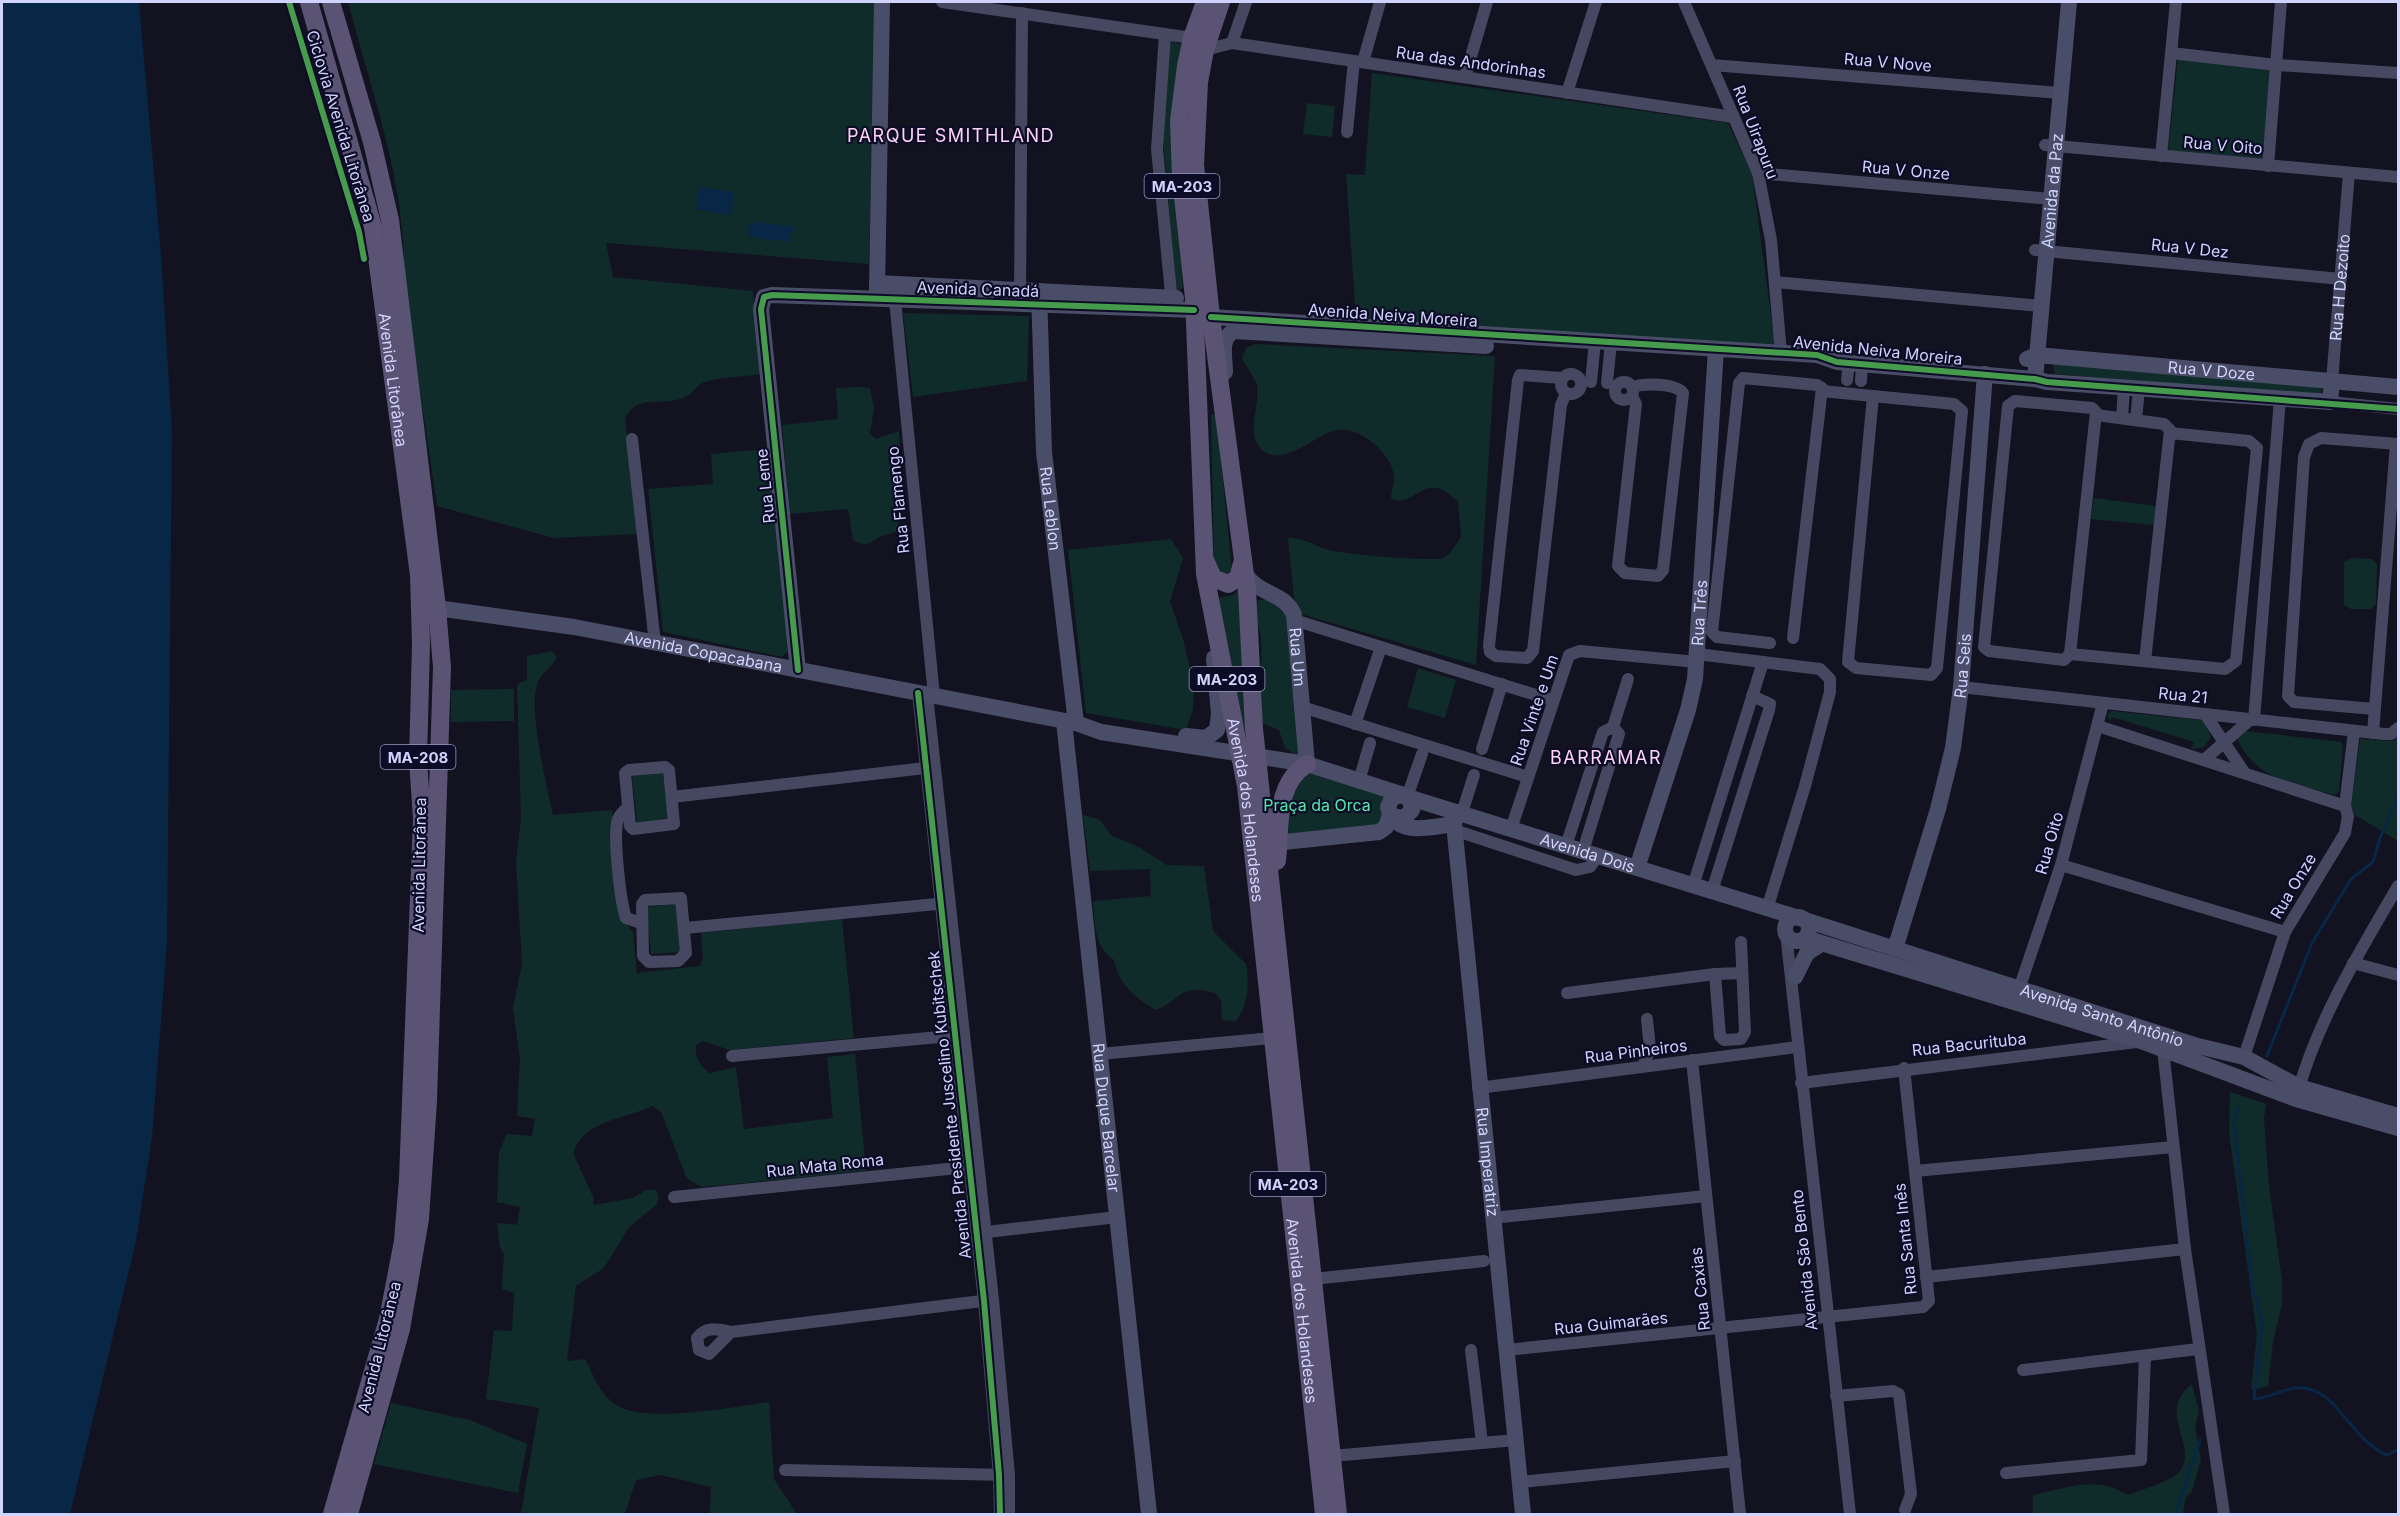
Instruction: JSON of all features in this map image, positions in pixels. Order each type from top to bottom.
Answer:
[{"type":"main road","name":"Avenida Litorânea","points":[[309,2],[363,187],[378,255],[419,575],[418,760],[422,819],[404,1230],[388,1319],[332,1515]]},
{"type":"main road","name":"Avenida Litorânea","points":[[331,2],[372,142],[390,220],[400,289],[442,667],[428,1101],[420,1219],[401,1329],[349,1515]]},
{"type":"main road","name":"Avenida dos Holandeses","points":[[1205,2],[1199,44],[1195,146],[1204,552],[1209,603],[1250,756],[1266,846],[1338,1515]]},
{"type":"main road","name":"Avenida dos Holandeses","points":[[1221,2],[1199,44],[1179,121],[1181,178],[1200,309],[1226,420],[1246,575],[1251,627],[1254,729],[1250,756]]},
{"type":"main road","points":[[363,187],[370,197],[378,224],[385,225],[390,220]]},
{"type":"main road","points":[[378,255],[383,250],[391,254],[394,277],[400,289]]},
{"type":"main road","points":[[1204,552],[1211,574],[1224,584],[1232,583],[1238,578],[1243,555]]},
{"type":"main road","points":[[420,687],[426,705],[426,736],[429,739],[440,739]]},
{"type":"main road","points":[[1266,846],[1284,795],[1296,773],[1307,764]]},
{"type":"main road","name":"Avenida dos Holandeses","points":[[1266,846],[1273,1038],[1324,1515]]},
{"type":"street","points":[[877,291],[882,2]]},
{"type":"street","points":[[942,2],[1008,6],[1022,13],[1165,34],[1199,44]]},
{"type":"street","points":[[1232,43],[1246,2]]},
{"type":"street","points":[[1347,132],[1358,62],[1380,2]]},
{"type":"street","points":[[1465,77],[1487,2]]},
{"type":"street","points":[[1567,93],[1596,2]]},
{"type":"street","name":"Rua Uirapuru","points":[[1684,2],[1758,173],[1776,282],[1781,353]]},
{"type":"street","name":"Avenida da Paz","points":[[2055,93],[2058,2]]},
{"type":"street","name":"Avenida da Paz","points":[[2029,378],[2055,93],[2069,2]]},
{"type":"street","points":[[2161,156],[2176,2]]},
{"type":"street","points":[[2268,165],[2281,2]]},
{"type":"street","points":[[1020,297],[1022,13]]},
{"type":"street","points":[[1165,34],[1157,149],[1172,304]]},
{"type":"street","name":"Rua das Andorinhas","points":[[1199,44],[1232,43],[1733,117]]},
{"type":"street","points":[[2171,53],[2277,65],[2398,73]]},
{"type":"street","name":"Rua V Nove","points":[[1712,65],[2055,93]]},
{"type":"street","name":"Rua V Oito","points":[[2050,146],[2398,177]]},
{"type":"street","name":"Rua V Onze","points":[[1758,173],[2046,198]]},
{"type":"street","name":"Rua H Dezoito","points":[[2330,402],[2349,173]]},
{"type":"street","name":"Rua V Dez","points":[[2041,250],[2341,279]]},
{"type":"street","points":[[1776,282],[2036,305]]},
{"type":"street","name":"Avenida Canadá","points":[[877,291],[895,300],[1020,297]]},
{"type":"street","name":"Avenida Canadá","points":[[762,299],[772,295],[877,291],[1172,304],[1200,309]]},
{"type":"street","name":"Rua Leblon","points":[[1039,298],[1044,452],[1070,722]]},
{"type":"street","name":"Rua Leme","points":[[762,299],[761,309],[798,670]]},
{"type":"street","name":"Rua Flamengo","points":[[895,300],[926,695]]},
{"type":"street","name":"Avenida Neiva Moreira","points":[[1200,309],[1602,347]]},
{"type":"street","name":"Avenida Neiva Moreira","points":[[1226,420],[1224,343],[1228,334],[1234,331],[1715,354],[1851,370],[1985,374],[2047,382],[2398,409]]},
{"type":"street","points":[[1562,378],[1561,385],[1566,393],[1573,394],[1579,391],[1602,347]]},
{"type":"street","points":[[1602,347],[1611,385]]},
{"type":"street","name":"Avenida Neiva Moreira","points":[[1715,354],[1817,355],[1851,370]]},
{"type":"street","name":"Rua Três","points":[[1637,868],[1688,710],[1697,658],[1715,354]]},
{"type":"street","name":"Rua V Doze","points":[[2031,358],[2398,387]]},
{"type":"street","points":[[1566,393],[1561,405],[1533,651],[1527,658],[1496,656],[1490,652],[1489,646],[1520,375],[1562,378],[1574,374],[1586,381],[1611,385],[1626,382],[1636,404],[1618,566],[1625,573],[1658,576],[1663,570],[1683,393],[1676,388],[1641,385],[1632,392]]},
{"type":"street","name":"Rua Seis","points":[[1895,949],[1945,785],[1953,748],[1961,687],[1985,374]]},
{"type":"street","points":[[1770,643],[1717,637],[1713,633],[1739,383],[1745,378],[1818,385],[1822,391],[1793,638]]},
{"type":"street","points":[[2122,418],[2132,388]]},
{"type":"street","points":[[2132,388],[2136,420]]},
{"type":"street","points":[[1822,391],[1873,396],[1954,404],[1962,411],[1937,668],[1931,675],[1856,668],[1848,662],[1873,396]]},
{"type":"street","points":[[2205,759],[2253,719],[2280,399]]},
{"type":"street","points":[[2015,401],[2092,408],[2095,409],[2096,415],[2070,654],[2064,660],[1989,651],[1984,647],[2008,406],[2015,401]]},
{"type":"street","points":[[2096,415],[2164,424],[2169,427],[2145,661]]},
{"type":"street","points":[[2070,654],[2225,669],[2236,661],[2257,448],[2249,441],[2170,433]]},
{"type":"street","points":[[2373,733],[2397,444],[2321,438],[2309,444],[2304,457],[2288,696],[2294,702],[2374,709]]},
{"type":"street","points":[[632,439],[655,643]]},
{"type":"street","name":"Rua Um","points":[[1246,575],[1255,586],[1285,600],[1292,609],[1307,764]]},
{"type":"street","name":"Avenida Copacabana","points":[[1070,722],[1102,723],[1201,738],[1213,734],[1219,714],[1209,603]]},
{"type":"street","name":"Avenida Copacabana","points":[[437,608],[574,627],[1070,722],[1101,732],[1250,756]]},
{"type":"street","points":[[1294,620],[1552,700]]},
{"type":"street","points":[[1355,724],[1381,647]]},
{"type":"street","name":"Rua Vinte e Um","points":[[1511,829],[1552,700],[1569,655],[1574,652],[1697,658]]},
{"type":"street","points":[[1697,658],[1763,662],[1820,669],[1827,674],[1831,684],[1805,786],[1767,909]]},
{"type":"street","points":[[1693,886],[1763,662]]},
{"type":"street","points":[[1566,846],[1603,732],[1613,727],[1628,679]]},
{"type":"street","points":[[1482,749],[1502,684]]},
{"type":"street","name":"Rua 21","points":[[1961,687],[2373,733],[2391,734],[2398,728]]},
{"type":"street","name":"Avenida Presidente Juscelino Kubitschek","points":[[926,695],[931,767],[1009,1515]]},
{"type":"street","points":[[1712,891],[1770,704],[1752,696]]},
{"type":"street","name":"Rua Oito","points":[[2019,989],[2061,865],[2103,703]]},
{"type":"street","points":[[1302,707],[1528,777]]},
{"type":"street","points":[[2205,714],[2244,772]]},
{"type":"street","name":"Rua Duque Barcelar","points":[[1070,722],[1100,1054],[1149,1515]]},
{"type":"street","points":[[2098,726],[2345,806]]},
{"type":"street","points":[[1395,802],[1398,824],[1405,828],[1457,820],[1576,870],[1590,867],[1619,734],[1613,727]]},
{"type":"street","name":"Rua Onze","points":[[2244,1057],[2285,932],[2345,833],[2348,816],[2345,806],[2354,731]]},
{"type":"street","points":[[1359,781],[1370,743]]},
{"type":"street","points":[[1266,846],[1379,832],[1386,827],[1395,802],[1422,754]]},
{"type":"street","name":"Avenida Dois","points":[[1250,756],[1307,764],[1359,781],[1395,802],[1457,820],[1511,829],[1712,891],[1767,909],[1797,929]]},
{"type":"street","points":[[672,797],[931,767]]},
{"type":"street","points":[[667,768],[672,797],[675,822],[671,826],[633,829],[630,826],[627,808],[624,775],[629,770],[667,768]]},
{"type":"street","points":[[1457,820],[1474,775]]},
{"type":"street","points":[[627,808],[620,815],[617,828],[623,904],[626,918],[641,923]]},
{"type":"street","name":"Rua Imperatriz","points":[[1457,820],[1479,1088],[1523,1515]]},
{"type":"street","points":[[2061,865],[2285,932]]},
{"type":"street","points":[[2298,1093],[2353,963],[2398,886]]},
{"type":"street","points":[[681,898],[685,928],[686,953],[684,958],[678,961],[649,962],[643,956],[641,923],[641,908],[645,900],[681,898]]},
{"type":"street","points":[[685,928],[945,903]]},
{"type":"street","name":"Avenida Santo Antônio","points":[[1797,929],[1895,949],[2198,1046],[2244,1057],[2298,1093],[2398,1116]]},
{"type":"street","name":"Avenida Santo Antônio","points":[[1797,929],[1821,944],[2141,1041],[2398,1128]]},
{"type":"street","name":"Avenida São Bento","points":[[1793,1002],[1797,929]]},
{"type":"street","name":"Avenida São Bento","points":[[1797,929],[1793,1002],[1797,1047],[1850,1515]]},
{"type":"street","points":[[1715,974],[1720,1036],[1724,1040],[1741,1039],[1745,1032],[1741,942]]},
{"type":"street","points":[[1795,977],[1807,953],[1821,944]]},
{"type":"street","points":[[2353,963],[2398,975]]},
{"type":"street","points":[[1567,993],[1715,974],[1742,973]]},
{"type":"street","points":[[1643,1066],[1650,1049],[1647,1019]]},
{"type":"street","points":[[732,1056],[960,1035]]},
{"type":"street","points":[[1100,1054],[1273,1038]]},
{"type":"street","points":[[1734,1040],[1736,1054]]},
{"type":"street","name":"Rua Bacurituba","points":[[1801,1083],[1904,1068],[2141,1041]]},
{"type":"street","name":"Rua Pinheiros","points":[[1479,1088],[1797,1047]]},
{"type":"street","points":[[2163,1049],[2198,1349],[2224,1515]]},
{"type":"street","name":"Rua Caxias","points":[[1692,1060],[1740,1515]]},
{"type":"street","name":"Rua Santa Inês","points":[[1827,1317],[1923,1307],[1929,1301],[1904,1068]]},
{"type":"street","points":[[1915,1171],[2173,1147]]},
{"type":"street","name":"Rua Mata Roma","points":[[674,1197],[974,1166]]},
{"type":"street","points":[[1492,1218],[1706,1196]]},
{"type":"street","points":[[981,1232],[1117,1217]]},
{"type":"street","points":[[1926,1276],[2185,1249]]},
{"type":"street","points":[[1313,1279],[1484,1261]]},
{"type":"street","points":[[731,1332],[988,1300]]},
{"type":"street","name":"Rua Guimarães","points":[[1506,1350],[1827,1317]]},
{"type":"street","points":[[2023,1370],[2198,1349]]},
{"type":"street","points":[[1471,1350],[1482,1443]]},
{"type":"street","points":[[2006,1473],[2141,1460],[2145,1357]]},
{"type":"street","points":[[1836,1396],[1893,1391],[1899,1394],[1911,1494],[1905,1510]]},
{"type":"street","points":[[1332,1456],[1516,1440]]},
{"type":"street","points":[[1520,1482],[1735,1461]]},
{"type":"street","points":[[785,1470],[1004,1475]]},
{"type":"street","name":"Avenida Presidente Juscelino Kubitschek","points":[[1000,1515],[1004,1475]]},
{"type":"green space","points":[[348,2],[876,2],[869,264],[606,243],[613,277],[753,291],[760,374],[706,382],[678,400],[638,405],[625,418],[638,534],[554,538],[437,506],[404,282],[400,210],[394,175]]},
{"type":"green space","points":[[1170,39],[1183,46],[1175,169],[1183,288],[1176,293],[1162,125]]},
{"type":"green space","points":[[2178,59],[2272,68],[2262,160],[2168,151]]},
{"type":"green space","points":[[1372,73],[1728,123],[1752,174],[1775,345],[1356,319],[1346,174],[1365,175]]},
{"type":"green space","points":[[1307,103],[1335,106],[1332,137],[1303,134]]},
{"type":"green space","points":[[903,313],[1029,316],[1027,381],[913,397]]},
{"type":"green space","points":[[1255,344],[1495,356],[1476,665],[1301,614],[1294,598],[1288,538],[1304,540],[1328,550],[1350,554],[1443,558],[1451,552],[1461,537],[1458,501],[1437,488],[1425,490],[1403,500],[1391,498],[1394,475],[1386,457],[1371,441],[1353,431],[1333,431],[1288,453],[1278,455],[1269,454],[1261,449],[1254,435],[1257,386],[1242,358],[1246,348]]},
{"type":"green space","points":[[2051,360],[2322,385],[2321,396],[2055,374]]},
{"type":"green space","points":[[836,388],[870,388],[874,408],[870,434],[876,439],[899,431],[901,466],[894,499],[899,530],[864,544],[853,540],[848,509],[790,514],[782,425],[838,419]]},
{"type":"green space","points":[[1216,414],[1232,570],[1223,576],[1214,567],[1211,415]]},
{"type":"green space","points":[[767,449],[789,650],[782,657],[663,632],[648,489],[713,484],[711,454]]},
{"type":"green space","points":[[2094,498],[2156,506],[2157,523],[2154,525],[2091,519]]},
{"type":"green space","points":[[1171,539],[1183,558],[1170,601],[1183,639],[1194,685],[1193,709],[1186,730],[1086,713],[1068,550]]},
{"type":"green space","points":[[2352,558],[2372,559],[2377,564],[2376,604],[2371,609],[2351,609],[2344,605],[2344,562]]},
{"type":"green space","points":[[1241,586],[1248,723],[1244,730],[1218,598],[1233,595]]},
{"type":"green space","points":[[1270,598],[1288,612],[1299,754],[1296,755],[1285,748],[1279,730],[1262,723],[1261,637],[1256,617],[1256,601]]},
{"type":"green space","points":[[552,651],[557,657],[538,682],[535,710],[539,747],[553,815],[612,810],[619,916],[633,932],[637,973],[699,966],[703,960],[701,933],[842,919],[854,1038],[729,1050],[703,1041],[696,1045],[696,1053],[701,1064],[710,1073],[736,1067],[744,1129],[833,1118],[827,1057],[855,1054],[866,1171],[702,1187],[687,1179],[661,1112],[652,1106],[595,1127],[578,1142],[573,1153],[594,1199],[593,1205],[633,1198],[646,1190],[656,1190],[659,1199],[656,1205],[629,1227],[604,1268],[576,1286],[567,1361],[585,1359],[605,1395],[616,1405],[630,1411],[668,1414],[769,1402],[774,1479],[797,1514],[710,1514],[711,1487],[660,1475],[636,1480],[625,1514],[521,1514],[539,1408],[486,1399],[494,1330],[512,1331],[514,1293],[502,1289],[504,1254],[500,1248],[497,1223],[517,1225],[520,1207],[497,1202],[499,1152],[507,1134],[532,1136],[535,1119],[517,1116],[520,1059],[513,1008],[522,964],[516,860],[521,818],[517,684],[527,680],[527,656]]},
{"type":"green space","points":[[1418,668],[1456,680],[1445,718],[1407,707]]},
{"type":"green space","points":[[514,689],[514,721],[451,722],[451,690]]},
{"type":"green space","points":[[2112,711],[2205,721],[2211,737],[2204,747],[2192,749],[2194,742],[2112,717],[2110,721],[2107,714]]},
{"type":"green space","points":[[2246,731],[2341,742],[2343,747],[2339,792],[2334,795],[2304,787],[2266,772],[2255,764],[2237,739]]},
{"type":"green space","points":[[2398,736],[2398,841],[2355,815],[2351,805],[2360,739],[2393,741]]},
{"type":"green space","points":[[663,772],[668,818],[637,823],[632,776]]},
{"type":"green space","name":"Praça da Orca","points":[[1313,773],[1385,797],[1383,825],[1288,834],[1288,806],[1302,775]]},
{"type":"green space","points":[[1083,815],[1099,819],[1112,836],[1139,847],[1167,865],[1204,866],[1213,931],[1246,964],[1247,994],[1236,1021],[1222,1020],[1221,1000],[1215,993],[1203,990],[1187,991],[1156,1010],[1134,995],[1124,984],[1114,960],[1102,948],[1096,934],[1093,901],[1151,896],[1150,869],[1090,871]]},
{"type":"green space","points":[[678,904],[682,952],[651,954],[646,907]]},
{"type":"green space","points":[[2230,1092],[2266,1104],[2264,1119],[2269,1186],[2282,1280],[2282,1304],[2273,1342],[2268,1387],[2251,1389],[2257,1335],[2229,1132]]},
{"type":"green space","points":[[2192,1384],[2199,1411],[2195,1427],[2201,1460],[2192,1491],[2185,1499],[2183,1514],[2033,1514],[2033,1495],[2093,1484],[2116,1489],[2128,1495],[2164,1482],[2176,1475],[2184,1461],[2185,1450],[2177,1417],[2177,1406],[2182,1395]]},
{"type":"green space","points":[[391,1403],[470,1420],[527,1444],[518,1493],[374,1464]]},
{"type":"water","points":[[2,2],[139,2],[161,255],[172,431],[167,943],[152,1137],[136,1241],[70,1514],[2,1514]]},
{"type":"water","points":[[699,187],[734,192],[731,215],[697,210]]},
{"type":"water","points":[[756,222],[794,227],[795,229],[788,235],[794,242],[749,237],[748,224]]},
{"type":"waterway","points":[[2267,1056],[2312,943],[2351,879],[2373,862],[2380,838],[2398,797]]},
{"type":"waterway","points":[[2239,1106],[2234,1122],[2252,1286],[2262,1320],[2254,1399],[2295,1388],[2309,1389],[2333,1403],[2362,1438],[2374,1448],[2387,1455],[2398,1450]]},
{"type":"waterway","points":[[2175,1514],[2200,1440]]},
{"type":"cycle path","name":"Ciclovia Avenida Litorânea","points":[[289,2],[359,232],[364,259]]},
{"type":"cycle path","points":[[798,670],[761,309],[764,297],[772,295],[1194,310]]},
{"type":"cycle path","points":[[1211,317],[1817,355],[1837,362],[2035,379],[2047,382],[2398,409]]},
{"type":"cycle path","points":[[918,693],[984,1301],[999,1475],[1000,1514]]},
{"type":"district","name":"PARQUE SMITHLAND","points":[[951,135]]},
{"type":"district","name":"BARRAMAR","points":[[1606,757]]}]
